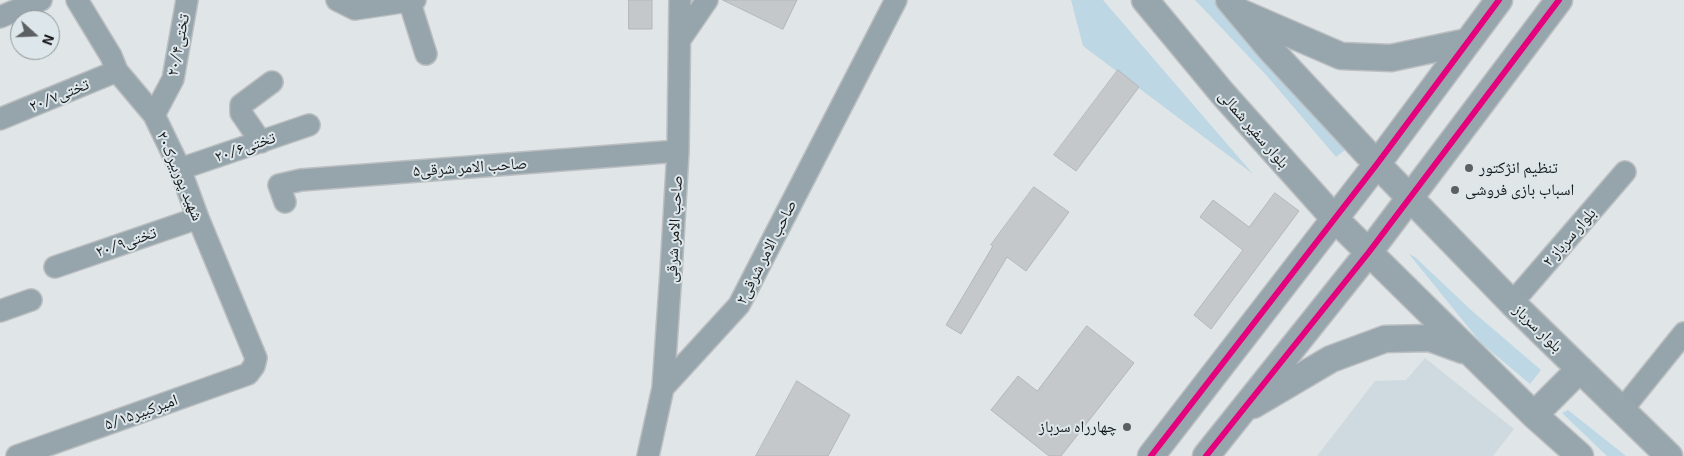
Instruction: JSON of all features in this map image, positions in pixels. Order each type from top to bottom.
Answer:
[{"type":"main road","name":"بلوار سفیر شمالی","points":[[1145,0],[1223,94],[1335,219],[1369,252]]},
{"type":"main road","points":[[1151,456],[1335,219],[1500,0]]},
{"type":"main road","points":[[1206,456],[1369,252],[1559,0]]},
{"type":"main road","points":[[1234,6],[1377,164]]},
{"type":"main road","points":[[1234,6],[1341,56],[1391,58],[1467,42]]},
{"type":"main road","name":"بلوار سرباز","points":[[1377,164],[1512,302],[1669,456]]},
{"type":"main road","points":[[1369,252],[1534,415],[1580,456]]},
{"type":"main road","points":[[1238,415],[1331,359],[1385,339],[1430,338],[1469,352]]},
{"type":"main road","points":[[1534,415],[1580,369]]},
{"type":"street","points":[[0,17],[41,0]]},
{"type":"street","name":"شهید پوربیرک۲۰","points":[[77,0],[118,71],[154,115],[180,169],[198,218],[256,358],[254,366]]},
{"type":"street","name":"تختی۲۰/۴","points":[[154,115],[173,79],[187,0]]},
{"type":"street","points":[[337,0],[355,9],[415,0]]},
{"type":"street","points":[[409,0],[426,54]]},
{"type":"street","name":"صاحب الامر شرقی","points":[[648,456],[663,388],[678,151],[680,0]]},
{"type":"street","points":[[680,38],[707,0]]},
{"type":"street","name":"۲صاحب الامر شرقی","points":[[663,388],[739,305],[896,0]]},
{"type":"street","name":"تختی۲۰/۷","points":[[0,119],[118,71]]},
{"type":"street","points":[[261,142],[241,113],[240,108],[241,105],[272,82]]},
{"type":"street","name":"تختی۲۰/۶","points":[[180,169],[309,125]]},
{"type":"street","name":"صاحب الامر شرقی۵","points":[[285,202],[280,185],[301,180],[678,151]]},
{"type":"street","name":"۲ بلوار سرباز","points":[[1512,302],[1625,172]]},
{"type":"street","name":"تختی۲۰/۹","points":[[55,267],[198,218]]},
{"type":"street","points":[[0,312],[31,300]]},
{"type":"street","points":[[1622,410],[1684,333]]},
{"type":"street","name":"امیرکبیر۵/۱۵","points":[[22,455],[248,374],[254,366]]},
{"type":"shaded area","points":[[1071,0],[1103,0],[1253,174],[1083,46]]},
{"type":"shaded area","points":[[1195,0],[1214,0],[1345,150],[1336,157],[1267,76]]},
{"type":"shaded area","points":[[1409,254],[1415,257],[1471,310],[1541,370],[1530,384],[1481,343]]},
{"type":"shaded area","points":[[1425,358],[1514,429],[1493,456],[1317,456],[1375,381],[1406,380]]},
{"type":"shaded area","points":[[1568,410],[1626,456],[1607,456],[1562,413]]},
{"type":"building","points":[[629,0],[652,0],[652,29],[629,29]]},
{"type":"building","points":[[723,0],[797,0],[783,29]]},
{"type":"building","points":[[1118,70],[1139,87],[1076,171],[1054,155]]},
{"type":"building","points":[[1034,187],[1069,212],[1026,271],[1007,257],[961,334],[946,325],[993,246],[991,245]]},
{"type":"building","points":[[1275,193],[1299,211],[1211,329],[1194,315],[1243,250],[1200,217],[1213,200],[1249,227]]},
{"type":"building","points":[[1087,326],[1134,363],[1061,456],[1049,456],[991,410],[1018,376],[1037,391]]},
{"type":"building","points":[[797,381],[850,415],[828,456],[756,456]]},
{"type":"transit line","points":[[1151,456],[1377,164],[1499,0]]},
{"type":"transit line","points":[[1206,456],[1369,252],[1559,0]]},
{"type":"place","name":"تنظیم انژکتور","points":[[1469,168]]},
{"type":"place","name":"اسباب بازی فروشی","points":[[1455,190]]},
{"type":"place","name":"چهارراه سرباز","points":[[1127,427]]}]
